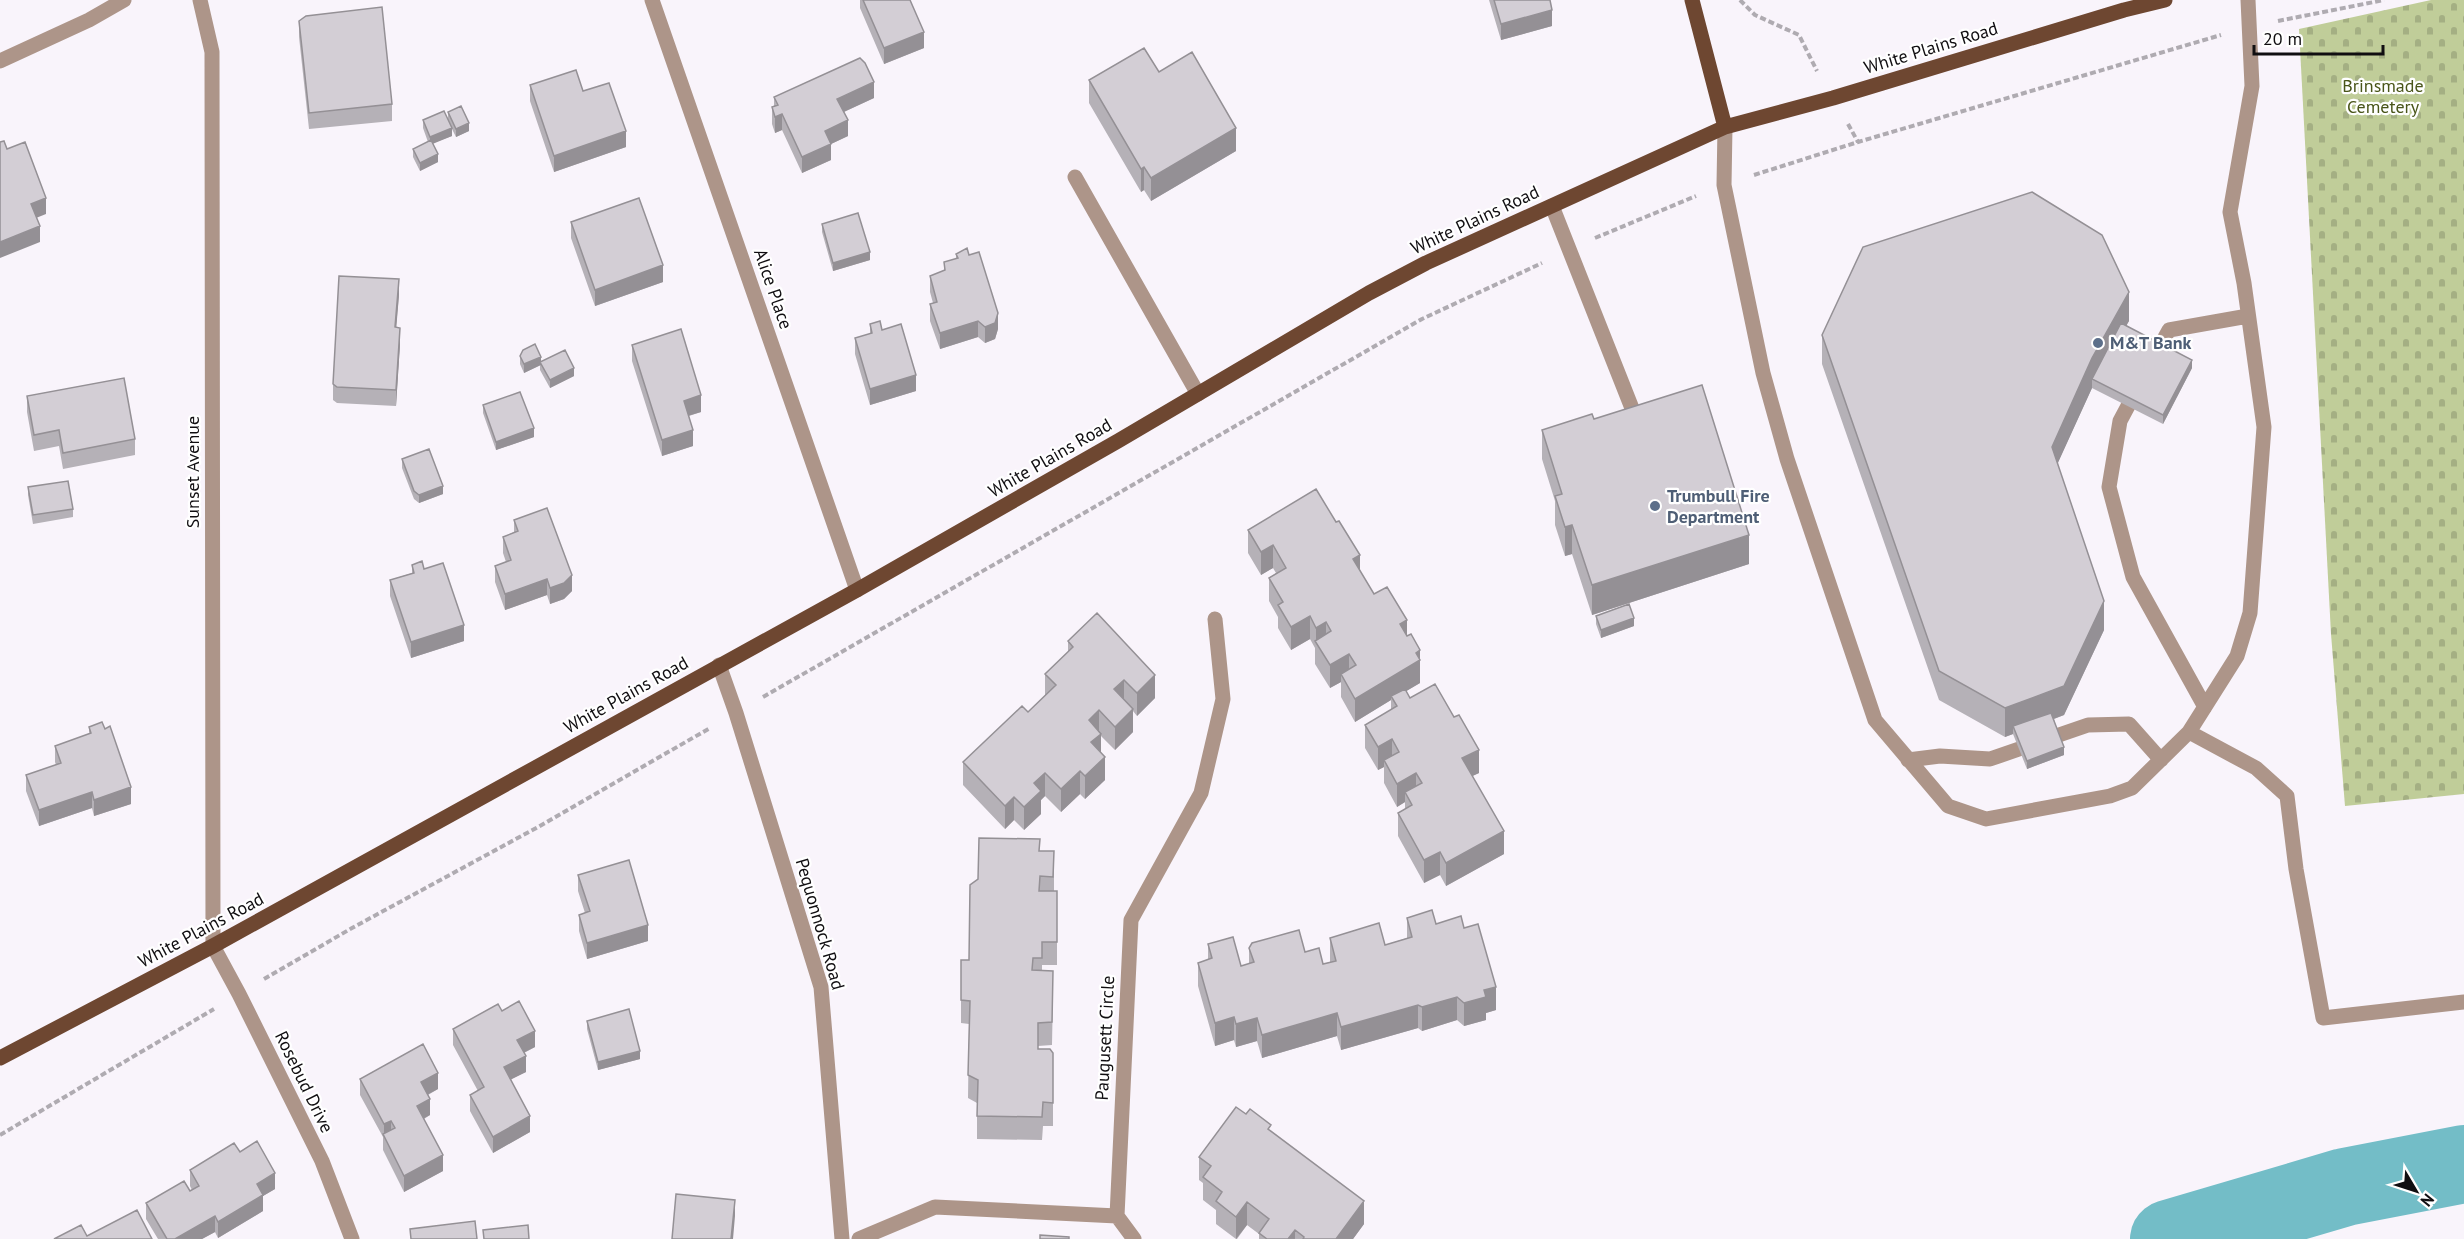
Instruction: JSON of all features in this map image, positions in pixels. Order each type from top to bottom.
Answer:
[{"type":"main road","points":[[1692,0],[1725,127]]},
{"type":"main road","name":"White Plains Road","points":[[0,1058],[213,946],[857,590],[1370,293],[1426,263],[1725,127],[1833,98],[2124,10],[2165,0]]},
{"type":"street","points":[[0,61],[89,20],[124,0]]},
{"type":"street","name":"Sunset Avenue","points":[[200,0],[212,51],[213,946]]},
{"type":"street","name":"Alice Place","points":[[652,0],[857,590]]},
{"type":"street","points":[[1725,127],[1724,185],[1763,373],[1787,459],[1875,720],[1948,806],[1986,819],[2110,796],[2132,788],[2189,732],[2237,656],[2250,613],[2264,427],[2230,212],[2252,86],[2248,0]]},
{"type":"street","points":[[1075,177],[1198,394]]},
{"type":"street","points":[[1552,206],[1640,428]]},
{"type":"street","points":[[2158,350],[2169,330],[2248,316]]},
{"type":"street","points":[[2128,406],[2120,421],[2109,486],[2133,577],[2205,707]]},
{"type":"street","name":"Paugusett Circle","points":[[1117,1216],[1131,920],[1201,793],[1223,699],[1215,619]]},
{"type":"street","name":"Pequonnock Road","points":[[719,665],[821,987],[842,1239]]},
{"type":"street","points":[[2056,736],[2088,725],[2128,724],[2161,760]]},
{"type":"street","points":[[2189,732],[2256,768],[2287,796],[2296,869],[2323,1018],[2464,1002]]},
{"type":"street","points":[[1908,760],[1940,756],[1990,759],[2019,749]]},
{"type":"street","name":"Rosebud Drive","points":[[213,946],[322,1161],[352,1239]]},
{"type":"street","points":[[860,1239],[935,1207],[1117,1216],[1134,1239]]},
{"type":"path","points":[[1740,0],[1755,15],[1799,35],[1800,41]]},
{"type":"path","points":[[0,1135],[352,928],[538,827],[1422,319],[1568,250],[1724,185],[1858,142],[2250,27],[2384,0]]},
{"type":"path","points":[[1855,137],[1858,142]]},
{"type":"green space","name":"Brinsmade Cemetery","points":[[2431,0],[2464,0],[2464,794],[2345,806],[2331,634],[2299,29]]},
{"type":"building","points":[[863,0],[910,0],[924,32],[884,48]]},
{"type":"building","points":[[1494,0],[1550,0],[1552,10],[1501,24]]},
{"type":"building","points":[[382,7],[392,104],[309,113],[299,21],[306,16]]},
{"type":"building","points":[[1144,48],[1159,72],[1192,52],[1236,128],[1151,178],[1144,167],[1141,169],[1089,80]]},
{"type":"building","points":[[860,58],[874,82],[837,99],[848,120],[825,131],[831,144],[802,157],[782,114],[775,117],[772,107],[778,105],[774,97]]},
{"type":"building","points":[[576,70],[583,91],[609,83],[626,131],[554,156],[530,85]]},
{"type":"building","points":[[461,106],[469,123],[456,129],[448,112]]},
{"type":"building","points":[[444,111],[452,128],[430,137],[423,120]]},
{"type":"building","points":[[431,140],[438,154],[420,163],[413,149]]},
{"type":"building","points":[[4,141],[7,149],[25,142],[46,198],[31,204],[40,226],[0,242],[0,142]]},
{"type":"building","points":[[2032,192],[2102,235],[2129,292],[2092,358],[2052,447],[2104,601],[2064,686],[2005,708],[1939,671],[1822,335],[1863,247]]},
{"type":"building","points":[[639,198],[663,265],[595,290],[571,222]]},
{"type":"building","points":[[858,213],[870,252],[833,263],[822,224]]},
{"type":"building","points":[[967,248],[969,255],[979,252],[998,313],[995,323],[985,327],[978,321],[940,333],[930,304],[937,302],[930,276],[945,270],[944,262],[958,258],[956,254]]},
{"type":"building","points":[[339,276],[399,279],[395,327],[400,328],[396,390],[337,387],[333,384]]},
{"type":"building","points":[[880,321],[882,330],[901,324],[916,375],[870,389],[855,338],[872,333],[870,324]]},
{"type":"building","points":[[2121,323],[2192,360],[2163,415],[2092,379]]},
{"type":"building","points":[[681,329],[701,395],[684,401],[693,430],[662,440],[632,345]]},
{"type":"building","points":[[535,344],[541,357],[524,364],[520,356],[523,350]]},
{"type":"building","points":[[565,350],[574,368],[550,380],[540,362]]},
{"type":"building","points":[[124,378],[135,439],[63,453],[59,430],[34,435],[27,396]]},
{"type":"building","points":[[1702,385],[1749,535],[1592,585],[1572,525],[1565,527],[1555,496],[1562,494],[1542,430],[1592,414],[1594,419]]},
{"type":"building","points":[[520,392],[534,428],[496,442],[483,405]]},
{"type":"building","points":[[429,449],[443,486],[419,495],[414,491],[402,459]]},
{"type":"building","points":[[68,481],[73,509],[33,515],[28,487]]},
{"type":"building","points":[[1316,489],[1360,555],[1353,559],[1374,594],[1387,587],[1407,620],[1400,624],[1407,636],[1411,634],[1420,650],[1416,653],[1420,660],[1355,699],[1341,674],[1356,665],[1349,654],[1330,665],[1315,641],[1331,631],[1326,622],[1316,628],[1310,616],[1291,627],[1278,605],[1283,602],[1269,578],[1286,568],[1273,545],[1261,552],[1248,530]]},
{"type":"building","points":[[547,508],[572,575],[564,583],[550,588],[547,579],[505,594],[495,566],[511,560],[503,537],[518,531],[514,520]]},
{"type":"building","points":[[422,561],[424,569],[443,563],[464,625],[411,642],[390,580],[414,573],[412,565]]},
{"type":"building","points":[[1629,604],[1634,618],[1601,630],[1596,616]]},
{"type":"building","points":[[1097,613],[1155,675],[1137,693],[1124,680],[1114,689],[1133,709],[1115,727],[1099,710],[1089,720],[1101,734],[1091,742],[1105,757],[1085,776],[1080,771],[1061,789],[1045,773],[1034,783],[1041,791],[1024,807],[1014,797],[1005,806],[963,762],[1022,706],[1028,712],[1056,685],[1045,674],[1073,647],[1068,641]]},
{"type":"building","points":[[1435,684],[1454,717],[1459,715],[1479,750],[1462,758],[1504,831],[1446,863],[1440,852],[1424,860],[1398,813],[1412,805],[1405,792],[1422,783],[1416,773],[1397,784],[1384,760],[1399,752],[1392,739],[1378,747],[1365,725],[1397,706],[1391,696],[1405,689],[1410,698]]},
{"type":"building","points":[[2051,713],[2064,747],[2027,761],[2013,726]]},
{"type":"building","points":[[102,722],[105,729],[110,726],[131,787],[94,800],[92,792],[39,810],[26,775],[61,763],[55,746],[91,733],[89,727]]},
{"type":"building","points":[[979,838],[1040,839],[1039,851],[1054,851],[1053,877],[1040,876],[1039,891],[1057,891],[1057,942],[1042,942],[1042,958],[1033,958],[1032,970],[1053,971],[1052,1022],[1038,1023],[1038,1049],[1050,1049],[1053,1053],[1053,1103],[1043,1102],[1042,1117],[977,1116],[978,1080],[968,1075],[970,1001],[961,1000],[961,960],[969,960],[970,885],[978,879]]},
{"type":"building","points":[[629,860],[648,925],[587,943],[579,915],[590,911],[578,875]]},
{"type":"building","points":[[1432,910],[1436,924],[1461,916],[1464,928],[1478,924],[1496,987],[1484,990],[1486,997],[1464,1003],[1457,997],[1422,1007],[1418,1005],[1341,1027],[1337,1013],[1262,1035],[1257,1018],[1236,1024],[1234,1017],[1215,1023],[1198,963],[1212,958],[1208,944],[1233,937],[1241,966],[1254,962],[1249,948],[1252,943],[1299,930],[1305,952],[1319,948],[1323,964],[1336,961],[1330,938],[1379,923],[1385,945],[1412,937],[1407,918]]},
{"type":"building","points":[[519,1001],[535,1031],[517,1040],[526,1056],[504,1067],[530,1116],[493,1137],[470,1095],[484,1087],[453,1029],[498,1004],[502,1011]]},
{"type":"building","points":[[629,1009],[640,1051],[598,1062],[587,1021]]},
{"type":"building","points":[[423,1044],[438,1073],[421,1082],[430,1099],[417,1106],[443,1155],[404,1176],[383,1134],[395,1128],[391,1121],[384,1124],[360,1079]]},
{"type":"building","points":[[1236,1107],[1246,1114],[1250,1109],[1271,1125],[1268,1129],[1364,1201],[1336,1239],[1303,1239],[1304,1237],[1295,1230],[1288,1239],[1267,1239],[1259,1233],[1269,1219],[1247,1202],[1236,1217],[1216,1201],[1222,1192],[1203,1177],[1211,1166],[1199,1157]]},
{"type":"building","points":[[257,1141],[275,1173],[257,1184],[263,1195],[218,1222],[215,1216],[175,1239],[167,1239],[146,1203],[184,1181],[190,1191],[199,1186],[190,1170],[234,1143],[240,1152]]},
{"type":"building","points":[[676,1194],[735,1200],[731,1239],[672,1239]]},
{"type":"building","points":[[137,1210],[152,1239],[54,1239],[81,1225],[87,1236]]},
{"type":"building","points":[[475,1221],[477,1239],[411,1239],[410,1229]]},
{"type":"building","points":[[528,1225],[529,1239],[484,1239],[483,1230]]},
{"type":"building","points":[[1040,1235],[1069,1237],[1069,1239],[1040,1239]]},
{"type":"waterway","points":[[2169,1239],[2345,1187],[2464,1164]]},
{"type":"place","name":"M&T Bank","points":[[2098,343]]},
{"type":"place","name":"Trumbull Fire Department","points":[[1655,506]]}]
